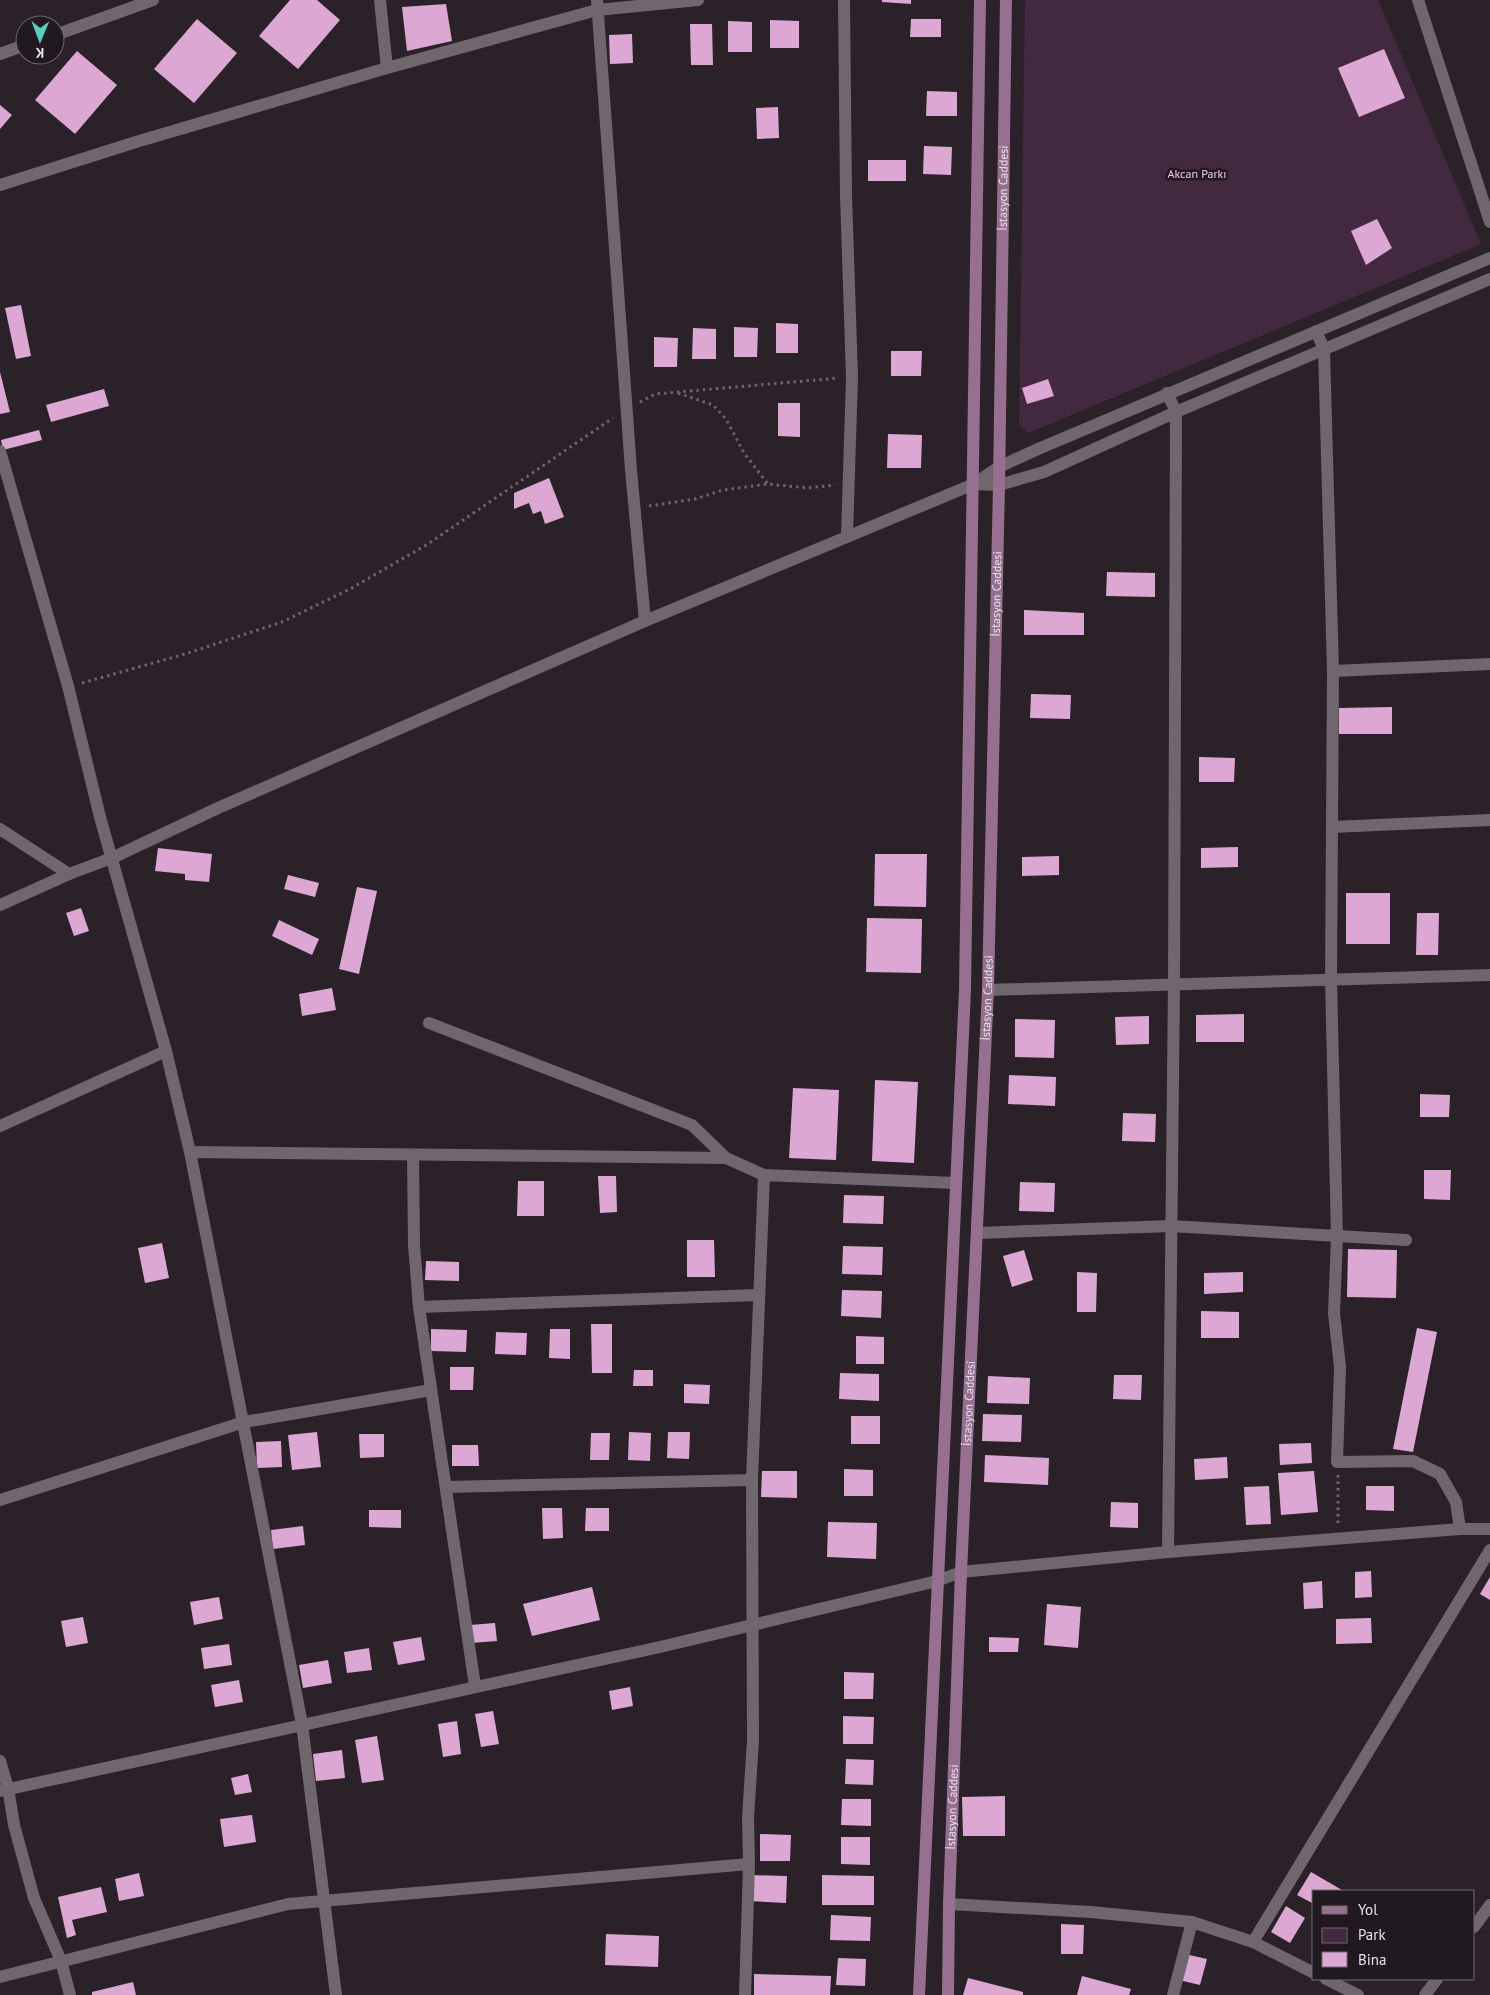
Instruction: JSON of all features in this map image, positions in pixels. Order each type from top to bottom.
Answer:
[{"type":"main road","points":[[919,1995],[965,990],[980,0]]},
{"type":"main road","name":"İstasyon Caddesi","points":[[948,1995],[949,1904],[961,1572],[988,990],[999,486],[1006,0]]},
{"type":"street","points":[[65,31],[153,0]]},
{"type":"street","points":[[380,0],[387,68]]},
{"type":"street","points":[[0,185],[136,142],[597,5],[698,0]]},
{"type":"street","points":[[844,0],[846,195],[852,377],[847,536]]},
{"type":"street","points":[[1418,0],[1490,222]]},
{"type":"street","points":[[597,5],[626,410],[645,621]]},
{"type":"street","points":[[0,54],[15,49]]},
{"type":"street","points":[[0,905],[69,874],[112,858],[218,808],[645,621],[974,484],[999,467],[1167,393],[1490,258]]},
{"type":"street","points":[[974,484],[999,486],[1044,472],[1176,412],[1490,278]]},
{"type":"street","points":[[1316,331],[1324,349],[1333,670],[1331,979],[1336,1237],[1334,1313],[1340,1367],[1338,1462],[1413,1461],[1440,1474],[1456,1502],[1460,1529]]},
{"type":"street","points":[[1167,393],[1176,412],[1174,983],[1168,1552]]},
{"type":"street","points":[[0,451],[68,686],[100,817],[166,1051],[190,1152],[302,1724],[336,1995]]},
{"type":"street","points":[[1333,670],[1490,664]]},
{"type":"street","points":[[1332,827],[1490,820]]},
{"type":"street","points":[[0,829],[69,874]]},
{"type":"street","points":[[988,990],[1490,975]]},
{"type":"street","points":[[429,1023],[692,1126],[726,1158],[764,1175],[956,1183]]},
{"type":"street","points":[[0,1126],[166,1051]]},
{"type":"street","points":[[190,1152],[726,1158]]},
{"type":"street","points":[[413,1155],[414,1245],[419,1307],[475,1686]]},
{"type":"street","points":[[745,1995],[749,1864],[748,1818],[753,1740],[751,1626],[752,1480],[764,1175]]},
{"type":"street","points":[[977,1234],[1171,1226],[1406,1240]]},
{"type":"street","points":[[419,1307],[759,1295]]},
{"type":"street","points":[[0,1500],[244,1422],[431,1390]]},
{"type":"street","points":[[446,1487],[752,1480]]},
{"type":"street","points":[[4,1789],[660,1647],[937,1582],[961,1572],[1338,1538],[1460,1529],[1490,1529]]},
{"type":"street","points":[[1253,1942],[1490,1550]]},
{"type":"street","points":[[0,1762],[4,1789],[34,1898],[61,1961],[70,1995]]},
{"type":"street","points":[[0,1977],[288,1904],[749,1864]]},
{"type":"street","points":[[949,1904],[1091,1912],[1192,1922],[1253,1942],[1312,1971]]},
{"type":"street","points":[[1482,1922],[1490,1905]]},
{"type":"street","points":[[1173,1995],[1192,1922]]},
{"type":"street","points":[[1328,1980],[1358,1995]]},
{"type":"street","points":[[1425,1995],[1436,1980]]},
{"type":"path","points":[[68,686],[185,654],[282,622],[350,589],[428,544],[605,422],[655,394],[852,377]]},
{"type":"path","points":[[677,393],[713,405],[726,419],[744,453],[768,484]]},
{"type":"path","points":[[634,508],[695,499],[722,490],[768,484],[807,488],[848,483]]},
{"type":"path","points":[[1338,1462],[1338,1538]]},
{"type":"green space","name":"Akcan Parkı","points":[[1025,0],[1378,0],[1481,244],[1028,433],[1019,424]]},
{"type":"building","points":[[290,0],[317,0],[340,20],[298,69],[259,36]]},
{"type":"building","points":[[882,0],[911,0],[911,4],[882,2]]},
{"type":"building","points":[[446,4],[452,41],[407,51],[402,7]]},
{"type":"building","points":[[197,19],[237,53],[194,103],[154,69]]},
{"type":"building","points":[[911,19],[941,19],[941,37],[910,37]]},
{"type":"building","points":[[770,20],[799,21],[799,48],[770,48]]},
{"type":"building","points":[[728,21],[752,22],[752,52],[728,52]]},
{"type":"building","points":[[690,24],[712,24],[713,65],[691,65]]},
{"type":"building","points":[[632,34],[633,63],[610,64],[609,35]]},
{"type":"building","points":[[1384,49],[1405,98],[1359,117],[1338,68]]},
{"type":"building","points":[[77,51],[117,85],[75,134],[35,100]]},
{"type":"building","points":[[927,91],[957,92],[957,116],[926,116]]},
{"type":"building","points":[[0,105],[12,115],[0,129]]},
{"type":"building","points":[[778,107],[779,138],[757,139],[756,108]]},
{"type":"building","points":[[924,146],[952,147],[951,175],[923,174]]},
{"type":"building","points":[[868,160],[906,160],[906,181],[868,181]]},
{"type":"building","points":[[1377,219],[1392,248],[1366,265],[1351,231]]},
{"type":"building","points":[[21,305],[31,356],[16,359],[5,308]]},
{"type":"building","points":[[776,323],[798,324],[798,353],[776,353]]},
{"type":"building","points":[[734,327],[758,328],[757,357],[734,357]]},
{"type":"building","points":[[693,328],[716,329],[716,359],[692,359]]},
{"type":"building","points":[[654,337],[678,338],[677,367],[654,367]]},
{"type":"building","points":[[891,351],[922,351],[921,376],[891,376]]},
{"type":"building","points":[[0,372],[10,412],[0,414]]},
{"type":"building","points":[[1048,379],[1054,396],[1027,404],[1022,388]]},
{"type":"building","points":[[104,389],[109,406],[51,422],[46,405]]},
{"type":"building","points":[[778,403],[800,403],[800,437],[778,436]]},
{"type":"building","points":[[39,430],[42,440],[3,450],[1,440]]},
{"type":"building","points":[[888,434],[922,435],[921,468],[887,468]]},
{"type":"building","points":[[549,478],[564,517],[545,524],[541,511],[533,514],[529,503],[514,509],[514,493]]},
{"type":"building","points":[[1107,572],[1155,573],[1155,597],[1106,596]]},
{"type":"building","points":[[1024,610],[1084,613],[1084,635],[1024,635]]},
{"type":"building","points":[[1031,694],[1071,695],[1070,719],[1030,718]]},
{"type":"building","points":[[1392,707],[1392,734],[1339,734],[1339,708]]},
{"type":"building","points":[[1199,757],[1235,758],[1234,782],[1199,782]]},
{"type":"building","points":[[1238,847],[1238,867],[1201,868],[1201,848]]},
{"type":"building","points":[[158,848],[212,854],[209,882],[185,880],[185,874],[155,871]]},
{"type":"building","points":[[875,854],[927,854],[926,907],[874,906]]},
{"type":"building","points":[[1059,856],[1059,875],[1022,876],[1022,857]]},
{"type":"building","points":[[288,875],[319,883],[315,897],[284,889]]},
{"type":"building","points":[[357,887],[377,891],[359,974],[339,969]]},
{"type":"building","points":[[1346,893],[1390,893],[1390,944],[1346,944]]},
{"type":"building","points":[[81,908],[89,931],[74,936],[66,913]]},
{"type":"building","points":[[1417,913],[1439,913],[1438,955],[1416,955]]},
{"type":"building","points":[[867,918],[922,919],[921,973],[866,972]]},
{"type":"building","points":[[279,920],[319,939],[312,955],[272,936]]},
{"type":"building","points":[[332,988],[336,1010],[302,1016],[299,994]]},
{"type":"building","points":[[1244,1014],[1244,1042],[1196,1042],[1196,1015]]},
{"type":"building","points":[[1149,1016],[1149,1044],[1116,1045],[1115,1017]]},
{"type":"building","points":[[1015,1019],[1055,1020],[1054,1058],[1015,1057]]},
{"type":"building","points":[[1009,1075],[1056,1077],[1055,1106],[1008,1104]]},
{"type":"building","points":[[875,1080],[918,1082],[914,1163],[872,1161]]},
{"type":"building","points":[[793,1088],[839,1090],[836,1160],[789,1158]]},
{"type":"building","points":[[1420,1094],[1450,1095],[1449,1117],[1420,1117]]},
{"type":"building","points":[[1123,1113],[1156,1114],[1155,1142],[1122,1141]]},
{"type":"building","points":[[1424,1170],[1451,1170],[1450,1200],[1424,1199]]},
{"type":"building","points":[[598,1176],[616,1176],[617,1212],[600,1213]]},
{"type":"building","points":[[518,1181],[544,1181],[544,1216],[517,1216]]},
{"type":"building","points":[[1020,1182],[1055,1183],[1054,1212],[1019,1211]]},
{"type":"building","points":[[844,1195],[884,1196],[883,1224],[843,1223]]},
{"type":"building","points":[[687,1240],[714,1240],[715,1277],[687,1277]]},
{"type":"building","points":[[162,1243],[169,1278],[145,1283],[138,1248]]},
{"type":"building","points":[[843,1246],[883,1247],[882,1275],[842,1274]]},
{"type":"building","points":[[1348,1249],[1397,1250],[1396,1298],[1347,1297]]},
{"type":"building","points":[[1024,1250],[1033,1280],[1012,1287],[1003,1256]]},
{"type":"building","points":[[426,1261],[459,1262],[459,1281],[425,1280]]},
{"type":"building","points":[[1077,1272],[1097,1273],[1096,1312],[1077,1312]]},
{"type":"building","points":[[1243,1272],[1243,1292],[1204,1294],[1204,1273]]},
{"type":"building","points":[[842,1290],[882,1291],[881,1318],[841,1316]]},
{"type":"building","points":[[1201,1311],[1239,1312],[1239,1338],[1201,1338]]},
{"type":"building","points":[[591,1324],[612,1324],[612,1373],[592,1373]]},
{"type":"building","points":[[1417,1328],[1437,1332],[1413,1452],[1393,1449]]},
{"type":"building","points":[[431,1329],[467,1330],[466,1352],[431,1351]]},
{"type":"building","points":[[550,1329],[570,1329],[570,1359],[549,1358]]},
{"type":"building","points":[[496,1332],[527,1333],[526,1355],[495,1354]]},
{"type":"building","points":[[856,1336],[884,1337],[884,1364],[856,1364]]},
{"type":"building","points":[[450,1367],[474,1367],[473,1390],[450,1390]]},
{"type":"building","points":[[634,1370],[653,1370],[653,1386],[633,1386]]},
{"type":"building","points":[[840,1373],[879,1374],[879,1401],[839,1399]]},
{"type":"building","points":[[1114,1375],[1142,1375],[1141,1400],[1113,1399]]},
{"type":"building","points":[[988,1376],[1030,1378],[1029,1404],[987,1403]]},
{"type":"building","points":[[684,1384],[710,1385],[709,1404],[684,1403]]},
{"type":"building","points":[[983,1414],[1022,1415],[1021,1442],[982,1441]]},
{"type":"building","points":[[851,1416],[880,1416],[880,1444],[851,1444]]},
{"type":"building","points":[[317,1432],[321,1467],[292,1470],[288,1435]]},
{"type":"building","points":[[629,1432],[651,1433],[650,1461],[628,1460]]},
{"type":"building","points":[[668,1432],[690,1432],[689,1459],[667,1458]]},
{"type":"building","points":[[591,1433],[610,1433],[609,1460],[590,1460]]},
{"type":"building","points":[[359,1434],[384,1434],[384,1457],[360,1458]]},
{"type":"building","points":[[281,1441],[282,1467],[257,1468],[256,1442]]},
{"type":"building","points":[[1311,1443],[1312,1463],[1280,1465],[1279,1444]]},
{"type":"building","points":[[452,1445],[478,1445],[479,1466],[452,1466]]},
{"type":"building","points":[[985,1455],[1049,1458],[1048,1485],[984,1482]]},
{"type":"building","points":[[1227,1457],[1228,1478],[1195,1480],[1194,1459]]},
{"type":"building","points":[[844,1469],[873,1470],[873,1496],[844,1496]]},
{"type":"building","points":[[762,1471],[797,1471],[797,1498],[761,1497]]},
{"type":"building","points":[[1314,1471],[1318,1512],[1281,1515],[1278,1473]]},
{"type":"building","points":[[1269,1486],[1271,1524],[1246,1525],[1244,1487]]},
{"type":"building","points":[[1366,1486],[1394,1486],[1394,1511],[1366,1510]]},
{"type":"building","points":[[1111,1502],[1138,1503],[1138,1528],[1110,1527]]},
{"type":"building","points":[[542,1508],[562,1508],[563,1538],[543,1539]]},
{"type":"building","points":[[586,1508],[609,1508],[609,1531],[585,1531]]},
{"type":"building","points":[[369,1510],[401,1510],[401,1528],[369,1527]]},
{"type":"building","points":[[828,1522],[877,1523],[876,1559],[827,1557]]},
{"type":"building","points":[[303,1526],[305,1545],[273,1549],[271,1530]]},
{"type":"building","points":[[1371,1571],[1372,1597],[1355,1598],[1355,1572]]},
{"type":"building","points":[[1490,1577],[1490,1600],[1480,1594]]},
{"type":"building","points":[[1322,1581],[1323,1608],[1304,1609],[1303,1583]]},
{"type":"building","points":[[592,1587],[600,1620],[532,1636],[523,1604]]},
{"type":"building","points":[[219,1597],[223,1619],[194,1625],[190,1602]]},
{"type":"building","points":[[1047,1604],[1081,1607],[1078,1648],[1044,1645]]},
{"type":"building","points":[[83,1617],[88,1643],[66,1647],[61,1621]]},
{"type":"building","points":[[1371,1618],[1372,1643],[1336,1644],[1336,1619]]},
{"type":"building","points":[[495,1623],[497,1641],[471,1643],[470,1625]]},
{"type":"building","points":[[421,1637],[425,1660],[398,1665],[393,1642]]},
{"type":"building","points":[[989,1637],[1019,1638],[1018,1652],[989,1652]]},
{"type":"building","points":[[229,1644],[232,1665],[204,1669],[201,1648]]},
{"type":"building","points":[[369,1648],[372,1670],[347,1673],[344,1652]]},
{"type":"building","points":[[328,1660],[332,1683],[303,1688],[299,1665]]},
{"type":"building","points":[[844,1672],[874,1673],[873,1699],[844,1699]]},
{"type":"building","points":[[239,1680],[243,1702],[215,1707],[211,1685]]},
{"type":"building","points":[[630,1687],[633,1706],[612,1710],[609,1691]]},
{"type":"building","points":[[493,1711],[499,1744],[481,1747],[475,1714]]},
{"type":"building","points":[[843,1716],[874,1717],[873,1744],[843,1744]]},
{"type":"building","points":[[457,1721],[461,1754],[443,1757],[438,1724]]},
{"type":"building","points":[[377,1736],[384,1780],[362,1783],[355,1740]]},
{"type":"building","points":[[342,1750],[345,1778],[316,1781],[313,1754]]},
{"type":"building","points":[[846,1759],[874,1760],[873,1785],[845,1784]]},
{"type":"building","points":[[248,1774],[252,1792],[235,1795],[231,1778]]},
{"type":"building","points":[[1005,1796],[1005,1836],[963,1836],[962,1797]]},
{"type":"building","points":[[842,1799],[871,1799],[871,1826],[841,1825]]},
{"type":"building","points":[[252,1815],[256,1842],[224,1847],[220,1819]]},
{"type":"building","points":[[760,1834],[791,1835],[790,1861],[760,1861]]},
{"type":"building","points":[[841,1837],[870,1837],[870,1865],[841,1864]]},
{"type":"building","points":[[1311,1872],[1342,1890],[1312,1890],[1312,1903],[1297,1895]]},
{"type":"building","points":[[139,1873],[144,1896],[119,1901],[115,1879]]},
{"type":"building","points":[[749,1875],[787,1876],[786,1903],[748,1901]]},
{"type":"building","points":[[822,1875],[874,1876],[874,1905],[822,1905]]},
{"type":"building","points":[[101,1887],[107,1912],[72,1920],[76,1935],[67,1938],[58,1897]]},
{"type":"building","points":[[1286,1906],[1305,1918],[1290,1943],[1271,1932]]},
{"type":"building","points":[[831,1915],[871,1917],[870,1941],[830,1940]]},
{"type":"building","points":[[1061,1924],[1084,1925],[1083,1954],[1061,1954]]},
{"type":"building","points":[[606,1934],[659,1936],[658,1967],[605,1965]]},
{"type":"building","points":[[1185,1954],[1207,1959],[1200,1985],[1179,1980]]},
{"type":"building","points":[[838,1958],[866,1959],[865,1986],[836,1985]]},
{"type":"building","points":[[754,1974],[831,1976],[830,1995],[754,1995]]},
{"type":"building","points":[[1082,1976],[1131,1989],[1129,1995],[1077,1995]]},
{"type":"building","points":[[968,1978],[1023,1992],[1023,1995],[963,1995]]},
{"type":"building","points":[[133,1982],[136,1995],[92,1995],[92,1992]]}]
